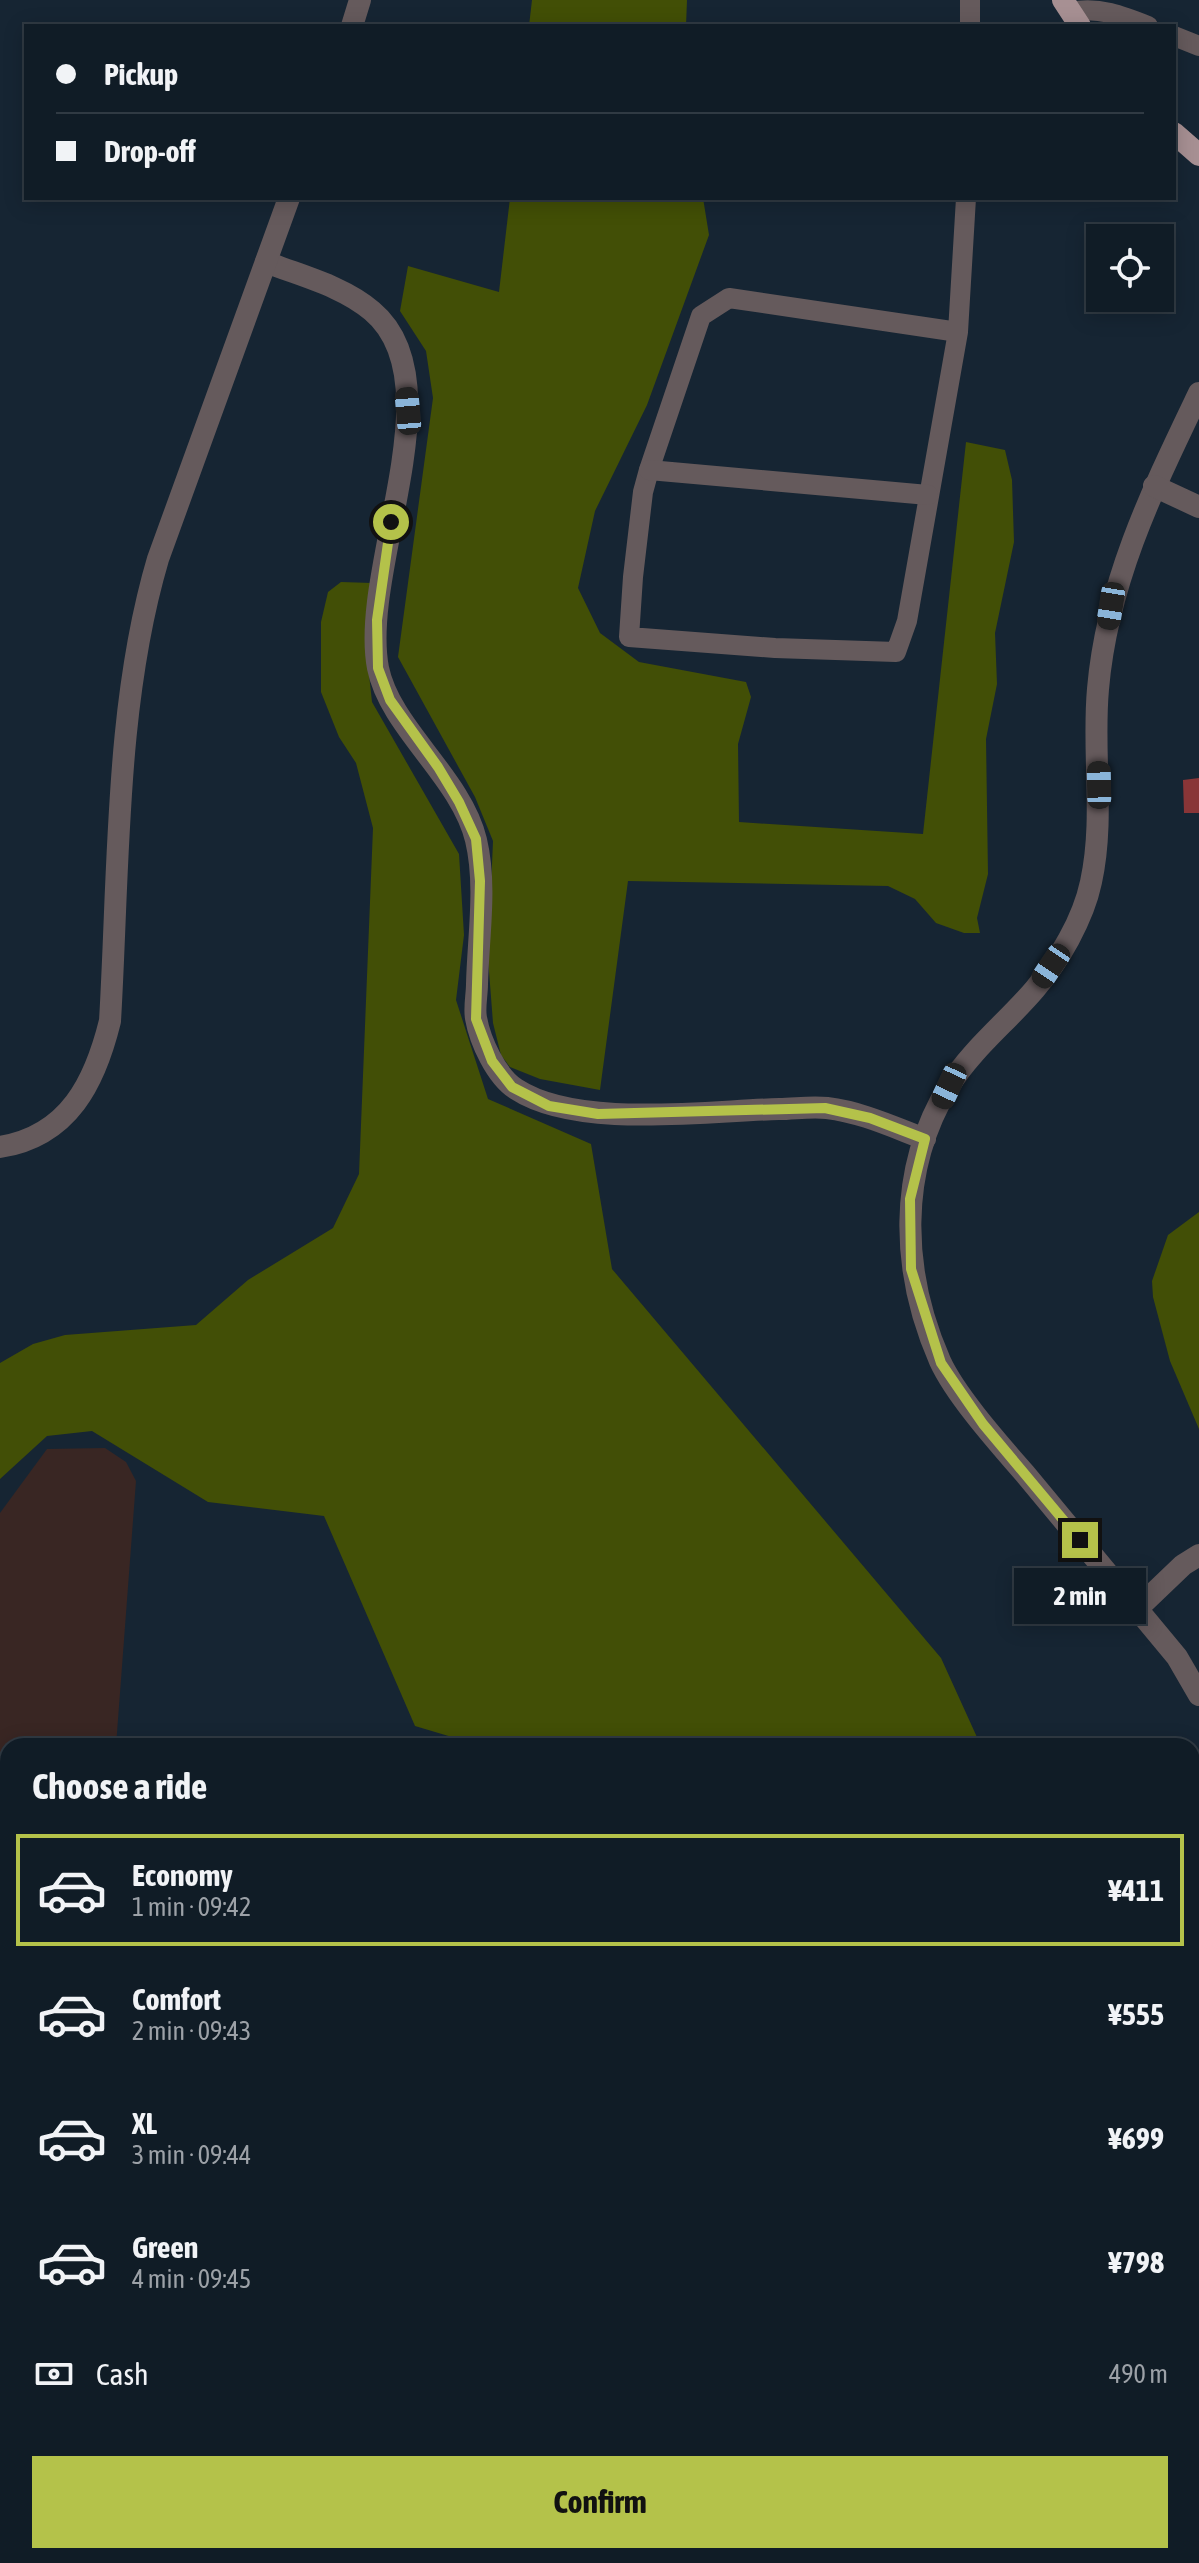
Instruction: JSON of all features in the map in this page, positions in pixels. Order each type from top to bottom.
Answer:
[{"type":"main road","points":[[1176,135],[1199,155]]},
{"type":"street","points":[[353,24],[360,0]]},
{"type":"street","points":[[970,0],[970,24]]},
{"type":"street","points":[[1072,13],[1085,9],[1116,14],[1143,24]]},
{"type":"street","points":[[1176,37],[1199,46]]},
{"type":"street","points":[[0,1147],[15,1145],[47,1129],[80,1101],[99,1063],[110,1021],[128,712],[144,607],[158,559],[288,200]]},
{"type":"street","points":[[958,332],[729,298],[701,316],[643,492],[629,637],[775,648],[896,652],[907,621],[958,332],[966,200]]},
{"type":"street","points":[[266,262],[339,291],[371,310],[392,333],[404,362],[408,411],[377,620],[378,668],[390,700],[438,767],[476,839],[480,881],[476,1019],[492,1061],[512,1087],[549,1106],[598,1114],[825,1108],[870,1118],[925,1139]]},
{"type":"street","points":[[1199,393],[1128,548],[1111,606],[1097,691],[1100,816],[1091,884],[1067,942],[1035,989],[985,1040],[949,1086],[925,1139],[910,1199],[911,1269],[941,1363],[983,1424],[1177,1657],[1199,1695]]},
{"type":"street","points":[[649,470],[928,495]]},
{"type":"street","points":[[1154,486],[1199,507]]},
{"type":"street","points":[[1137,1609],[1183,1565],[1199,1555]]},
{"type":"shaded area","points":[[105,1448],[126,1462],[136,1481],[117,1738],[0,1738],[0,1513],[47,1449]]},
{"type":"green space","points":[[532,0],[687,0],[686,24],[529,24]]},
{"type":"green space","points":[[510,200],[703,200],[709,235],[647,405],[595,511],[578,588],[600,633],[639,662],[746,682],[751,697],[738,744],[739,822],[923,834],[966,442],[1005,450],[1012,480],[1014,542],[995,633],[997,684],[986,739],[988,874],[977,918],[980,933],[964,933],[936,923],[915,899],[888,886],[628,881],[600,1090],[540,1079],[510,1067],[501,1055],[493,1023],[488,958],[493,841],[475,797],[398,657],[433,398],[426,351],[400,311],[408,266],[499,292]]},
{"type":"green space","points":[[341,582],[372,583],[367,656],[372,702],[459,854],[464,935],[456,1000],[488,1099],[591,1144],[612,1269],[941,1658],[977,1738],[455,1738],[415,1726],[324,1516],[208,1502],[92,1431],[47,1436],[0,1479],[0,1363],[33,1344],[65,1335],[196,1325],[248,1280],[333,1228],[359,1174],[373,828],[356,763],[339,737],[321,692],[321,622],[328,592]]},
{"type":"green space","points":[[1199,1212],[1199,1429],[1170,1361],[1153,1297],[1152,1281],[1168,1235]]},
{"type":"building","points":[[1199,778],[1199,813],[1184,813],[1183,780]]},
{"type":"route","points":[[391,522],[377,620],[378,668],[390,700],[438,767],[476,839],[480,881],[476,1019],[492,1061],[512,1087],[549,1106],[598,1114],[825,1108],[870,1118],[925,1139],[910,1199],[911,1269],[941,1363],[983,1424],[1080,1540]]}]
